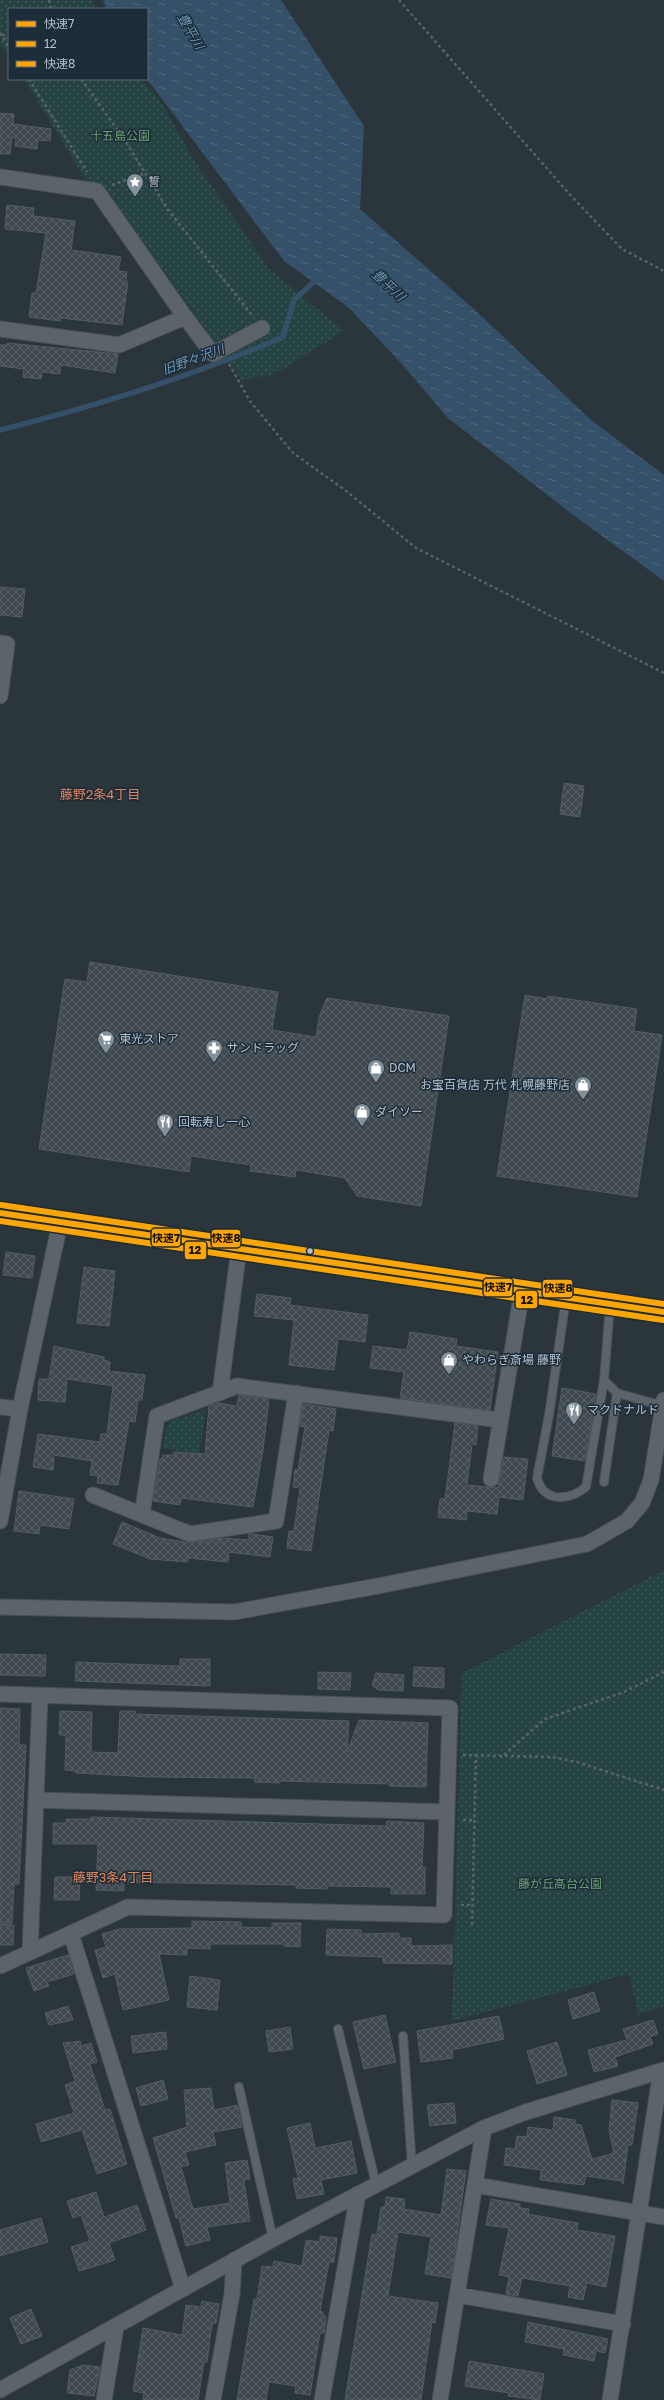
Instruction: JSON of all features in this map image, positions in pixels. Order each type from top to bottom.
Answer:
[{"type":"highway","points":[[0,1213],[664,1312]]},
{"type":"street","points":[[0,177],[97,190],[185,317],[213,354],[262,328]]},
{"type":"street","points":[[0,329],[119,344],[185,317]]},
{"type":"street","points":[[0,643],[7,644],[0,696]]},
{"type":"street","points":[[0,1521],[20,1409],[60,1223]]},
{"type":"street","points":[[220,1393],[239,1249]]},
{"type":"street","points":[[491,1479],[522,1292]]},
{"type":"street","points":[[142,1515],[157,1416],[236,1386],[500,1420]]},
{"type":"street","points":[[93,1495],[190,1534],[276,1521],[296,1393]]},
{"type":"street","points":[[0,1607],[234,1612],[430,1576],[587,1544],[627,1521],[642,1503],[651,1480],[664,1403]]},
{"type":"street","points":[[0,1406],[20,1409]]},
{"type":"street","points":[[0,1694],[450,1708],[444,1915],[128,1907],[0,1966]]},
{"type":"street","points":[[30,1952],[40,1695]]},
{"type":"street","points":[[37,1800],[447,1812]]},
{"type":"street","points":[[71,1934],[183,2289]]},
{"type":"street","points":[[0,2390],[116,2327],[234,2260],[484,2128],[526,2112],[663,2071],[610,2400]]},
{"type":"street","points":[[440,2400],[484,2128]]},
{"type":"street","points":[[475,2185],[664,2217]]},
{"type":"street","points":[[322,2400],[358,2194]]},
{"type":"street","points":[[213,2400],[232,2294],[234,2260]]},
{"type":"street","points":[[458,2295],[623,2324]]},
{"type":"street","points":[[104,2400],[116,2327]]},
{"type":"lane","points":[[566,1298],[549,1414],[537,1478],[540,1488],[548,1496],[564,1497],[577,1494],[586,1487],[604,1380],[610,1304]]},
{"type":"lane","points":[[604,1380],[617,1394],[664,1403]]},
{"type":"lane","points":[[604,1482],[617,1394]]},
{"type":"lane","points":[[338,2029],[376,2184]]},
{"type":"lane","points":[[404,2036],[412,2166]]},
{"type":"lane","points":[[238,2087],[273,2240]]},
{"type":"path","points":[[399,0],[572,197],[622,249],[664,271]]},
{"type":"path","points":[[0,34],[8,46]]},
{"type":"path","points":[[30,80],[97,190],[146,173]]},
{"type":"path","points":[[82,80],[146,173],[168,210],[262,328]]},
{"type":"path","points":[[227,361],[250,401],[293,453],[345,490],[416,548],[664,673]]},
{"type":"path","points":[[503,1755],[545,1719],[624,1692],[664,1672]]},
{"type":"path","points":[[449,1754],[552,1757],[577,1762],[664,1790]]},
{"type":"path","points":[[472,1926],[476,1755]]},
{"type":"green space","points":[[0,0],[93,0],[95,8],[8,8],[8,55],[0,43]]},
{"type":"green space","name":"十五島公園","points":[[25,80],[141,80],[159,99],[194,160],[269,269],[344,331],[275,374],[242,380],[113,200],[84,178]]},
{"type":"green space","points":[[206,1409],[199,1454],[163,1448],[166,1430],[170,1421]]},
{"type":"green space","name":"藤が丘高台公園","points":[[664,1570],[664,2006],[638,2014],[629,1974],[452,2021],[462,1673]]},
{"type":"water","name":"豊平川","points":[[103,0],[281,0],[364,126],[360,209],[475,310],[590,419],[664,475],[664,581],[572,514],[448,418],[401,363],[349,308],[284,261],[148,80],[148,8],[106,8]]},
{"type":"building","points":[[0,113],[14,114],[13,124],[51,129],[50,141],[38,140],[37,149],[15,146],[16,138],[12,137],[10,154],[0,154]]},
{"type":"building","points":[[7,205],[34,208],[33,216],[75,221],[71,250],[121,257],[118,271],[127,272],[126,281],[128,282],[122,325],[61,318],[60,321],[29,317],[32,293],[36,293],[46,233],[5,229]]},
{"type":"building","points":[[7,343],[118,354],[115,373],[61,365],[60,374],[42,372],[41,379],[23,377],[24,369],[0,366],[0,345],[7,345]]},
{"type":"building","points":[[0,587],[25,589],[22,617],[0,615]]},
{"type":"building","points":[[564,783],[584,786],[580,817],[560,814]]},
{"type":"building","points":[[90,962],[278,992],[272,1030],[316,1037],[319,1017],[327,998],[449,1016],[421,1206],[357,1196],[345,1178],[296,1170],[295,1177],[250,1171],[251,1165],[191,1156],[189,1172],[39,1149],[65,979],[87,982]]},
{"type":"building","points":[[525,995],[547,999],[548,996],[637,1009],[634,1031],[662,1035],[637,1197],[497,1176]]},
{"type":"building","points":[[6,1252],[35,1256],[32,1278],[3,1275]]},
{"type":"building","points":[[84,1267],[115,1271],[109,1326],[77,1323]]},
{"type":"building","points":[[257,1294],[291,1298],[290,1305],[368,1315],[365,1342],[338,1339],[334,1370],[289,1365],[294,1320],[254,1316]]},
{"type":"building","name":"やわらぎ斎場 藤野","points":[[410,1332],[457,1339],[456,1346],[498,1352],[490,1410],[400,1398],[404,1372],[370,1368],[373,1346],[407,1350]]},
{"type":"building","points":[[54,1346],[104,1357],[104,1360],[110,1362],[109,1371],[145,1375],[142,1400],[138,1400],[135,1422],[129,1421],[118,1485],[97,1483],[98,1476],[90,1475],[92,1461],[54,1455],[53,1470],[33,1467],[38,1434],[100,1442],[101,1434],[107,1434],[113,1386],[67,1379],[65,1402],[38,1400],[39,1379],[49,1379]]},
{"type":"building","points":[[562,1388],[596,1394],[585,1461],[552,1456]]},
{"type":"building","points":[[239,1395],[269,1399],[263,1450],[253,1507],[181,1498],[180,1505],[153,1501],[160,1459],[162,1459],[163,1455],[173,1455],[174,1452],[205,1454],[209,1406],[218,1403],[237,1406]]},
{"type":"building","points":[[303,1404],[336,1409],[333,1431],[329,1430],[311,1551],[287,1548],[289,1531],[294,1531],[300,1488],[293,1487],[295,1469],[298,1470],[305,1427],[300,1426]]},
{"type":"building","points":[[455,1423],[478,1426],[476,1445],[472,1444],[467,1485],[498,1488],[504,1457],[528,1459],[523,1500],[499,1497],[497,1514],[467,1511],[466,1520],[438,1517],[440,1499],[445,1499]]},
{"type":"building","points":[[19,1491],[74,1499],[69,1529],[40,1525],[39,1534],[14,1531]]},
{"type":"building","points":[[122,1522],[160,1538],[191,1543],[223,1538],[249,1540],[249,1534],[273,1537],[270,1557],[229,1552],[228,1562],[188,1558],[188,1562],[150,1559],[113,1544]]},
{"type":"building","points":[[0,1654],[46,1655],[45,1676],[0,1675]]},
{"type":"building","points":[[180,1659],[210,1659],[210,1686],[75,1681],[76,1662],[180,1666]]},
{"type":"building","points":[[414,1667],[444,1668],[444,1688],[413,1686]]},
{"type":"building","points":[[318,1672],[351,1673],[350,1690],[318,1689]]},
{"type":"building","points":[[376,1673],[404,1675],[403,1691],[378,1690],[372,1685]]},
{"type":"building","points":[[0,1708],[20,1709],[19,1745],[26,1745],[19,1884],[14,1884],[12,1923],[0,1923]]},
{"type":"building","points":[[60,1711],[92,1712],[91,1752],[118,1753],[120,1711],[135,1711],[135,1714],[349,1721],[347,1752],[359,1720],[428,1723],[426,1787],[389,1786],[389,1784],[280,1781],[280,1783],[255,1782],[255,1778],[152,1777],[76,1773],[76,1771],[65,1770],[66,1735],[59,1735]]},
{"type":"building","points":[[91,1817],[386,1826],[387,1821],[424,1823],[422,1867],[425,1867],[425,1894],[391,1894],[391,1887],[328,1886],[327,1889],[296,1888],[296,1885],[124,1882],[124,1891],[96,1890],[98,1844],[53,1844],[53,1823],[66,1823],[66,1819],[91,1819]]},
{"type":"building","points":[[55,1877],[80,1877],[79,1900],[54,1900]]},
{"type":"building","points":[[192,1921],[241,1922],[241,1927],[272,1928],[272,1923],[301,1923],[300,1947],[284,1946],[284,1944],[210,1944],[210,1949],[187,1948],[187,1955],[159,1954],[169,2000],[123,2010],[115,1974],[103,1978],[95,1950],[106,1947],[102,1934],[119,1929],[192,1928]]},
{"type":"building","points":[[0,1924],[14,1925],[13,1945],[0,1945]]},
{"type":"building","points":[[327,1929],[361,1930],[361,1934],[399,1933],[399,1938],[411,1938],[411,1946],[452,1945],[452,1964],[383,1963],[383,1957],[326,1955]]},
{"type":"building","points":[[68,1955],[74,1974],[47,1982],[49,1986],[34,1991],[26,1968]]},
{"type":"building","points":[[190,1976],[220,1980],[217,2010],[187,2007]]},
{"type":"building","points":[[594,1992],[600,2011],[573,2019],[568,2000]]},
{"type":"building","points":[[68,2006],[73,2020],[49,2025],[45,2013]]},
{"type":"building","points":[[385,2015],[396,2062],[364,2069],[353,2022]]},
{"type":"building","points":[[499,2016],[504,2039],[452,2050],[453,2058],[421,2062],[417,2031]]},
{"type":"building","points":[[653,2020],[658,2034],[650,2037],[653,2044],[615,2057],[618,2066],[594,2072],[588,2050],[627,2040],[623,2029]]},
{"type":"building","points":[[290,2027],[293,2049],[269,2052],[266,2031]]},
{"type":"building","points":[[166,2032],[167,2049],[133,2053],[131,2036]]},
{"type":"building","points":[[80,2041],[81,2046],[91,2043],[97,2062],[90,2064],[105,2110],[110,2109],[127,2164],[97,2174],[82,2130],[41,2142],[36,2124],[74,2113],[65,2085],[75,2081],[63,2043]]},
{"type":"building","points":[[557,2042],[567,2075],[537,2084],[527,2051]]},
{"type":"building","points":[[163,2080],[168,2099],[141,2106],[136,2088]]},
{"type":"building","points":[[211,2088],[214,2110],[237,2105],[242,2127],[213,2132],[216,2145],[185,2152],[189,2165],[181,2167],[193,2209],[230,2203],[225,2163],[247,2160],[250,2179],[244,2180],[250,2221],[207,2227],[210,2240],[186,2246],[179,2218],[176,2218],[153,2138],[187,2127],[184,2090]]},
{"type":"building","points":[[612,2100],[638,2103],[632,2145],[628,2145],[623,2184],[621,2181],[586,2176],[584,2185],[540,2180],[541,2170],[504,2165],[506,2148],[515,2149],[517,2136],[527,2137],[528,2127],[553,2130],[554,2117],[575,2120],[575,2124],[581,2125],[592,2159],[614,2153],[609,2131]]},
{"type":"building","points":[[454,2103],[456,2123],[430,2126],[427,2105]]},
{"type":"building","points":[[310,2123],[315,2148],[351,2141],[357,2173],[321,2180],[324,2194],[297,2199],[293,2179],[298,2178],[287,2128]]},
{"type":"building","points":[[447,2169],[466,2171],[451,2278],[425,2274],[431,2237],[398,2232],[388,2296],[438,2303],[435,2323],[432,2322],[421,2400],[345,2400],[372,2234],[377,2235],[381,2207],[385,2207],[386,2197],[405,2199],[404,2209],[441,2215]]},
{"type":"building","points":[[96,2192],[104,2217],[137,2205],[146,2230],[109,2243],[115,2260],[79,2271],[71,2247],[90,2241],[81,2215],[73,2218],[67,2201]]},
{"type":"building","points":[[491,2199],[520,2204],[520,2208],[529,2209],[528,2214],[578,2223],[577,2230],[615,2236],[606,2287],[587,2283],[583,2300],[568,2297],[570,2286],[522,2278],[518,2296],[506,2294],[509,2277],[499,2275],[509,2228],[486,2225]]},
{"type":"building","points":[[41,2218],[48,2242],[0,2256],[0,2230]]},
{"type":"building","points":[[320,2236],[337,2238],[334,2262],[329,2262],[320,2311],[323,2312],[323,2316],[326,2317],[324,2333],[320,2333],[310,2395],[295,2393],[296,2386],[269,2382],[266,2400],[237,2400],[254,2299],[257,2299],[262,2266],[273,2267],[274,2261],[302,2266],[306,2240],[320,2242]]},
{"type":"building","points":[[202,2301],[219,2304],[216,2323],[213,2323],[211,2330],[207,2362],[204,2362],[198,2400],[143,2400],[144,2393],[133,2391],[143,2328],[182,2335],[186,2305],[201,2307]]},
{"type":"building","points":[[31,2309],[42,2336],[21,2344],[10,2318]]},
{"type":"building","points":[[528,2322],[608,2339],[605,2353],[596,2351],[594,2361],[563,2355],[564,2349],[525,2342]]},
{"type":"building","points":[[469,2361],[544,2374],[540,2400],[508,2396],[509,2393],[465,2386]]},
{"type":"building","points":[[83,2365],[100,2367],[94,2396],[67,2393],[70,2370]]},
{"type":"waterway","name":"旧野々沢川","points":[[0,430],[72,411],[144,389],[214,365],[283,337],[294,300],[318,278]]},
{"type":"transit line","name":"快速8","points":[[1,1205],[664,1304]]},
{"type":"transit line","name":"快速7","points":[[0,1213],[664,1312]]},
{"type":"transit line","name":"12","points":[[0,1221],[663,1320]]},
{"type":"place","name":"誓","points":[[135,197]]},
{"type":"place","name":"東光ストア","points":[[106,1054]]},
{"type":"place","name":"サンドラッグ","points":[[214,1063]]},
{"type":"place","name":"DCM","points":[[376,1083]]},
{"type":"place","name":"お宝百貨店 万代 札幌藤野店","points":[[583,1100]]},
{"type":"place","name":"ダイソー","points":[[362,1127]]},
{"type":"place","name":"回転寿し一心","points":[[165,1137]]},
{"type":"place","name":"やわらぎ斎場 藤野","points":[[449,1375]]},
{"type":"place","name":"マクドナルド","points":[[574,1425]]},
{"type":"district","name":"藤野2条4丁目","points":[[100,794]]},
{"type":"district","name":"藤野3条4丁目","points":[[113,1877]]}]
